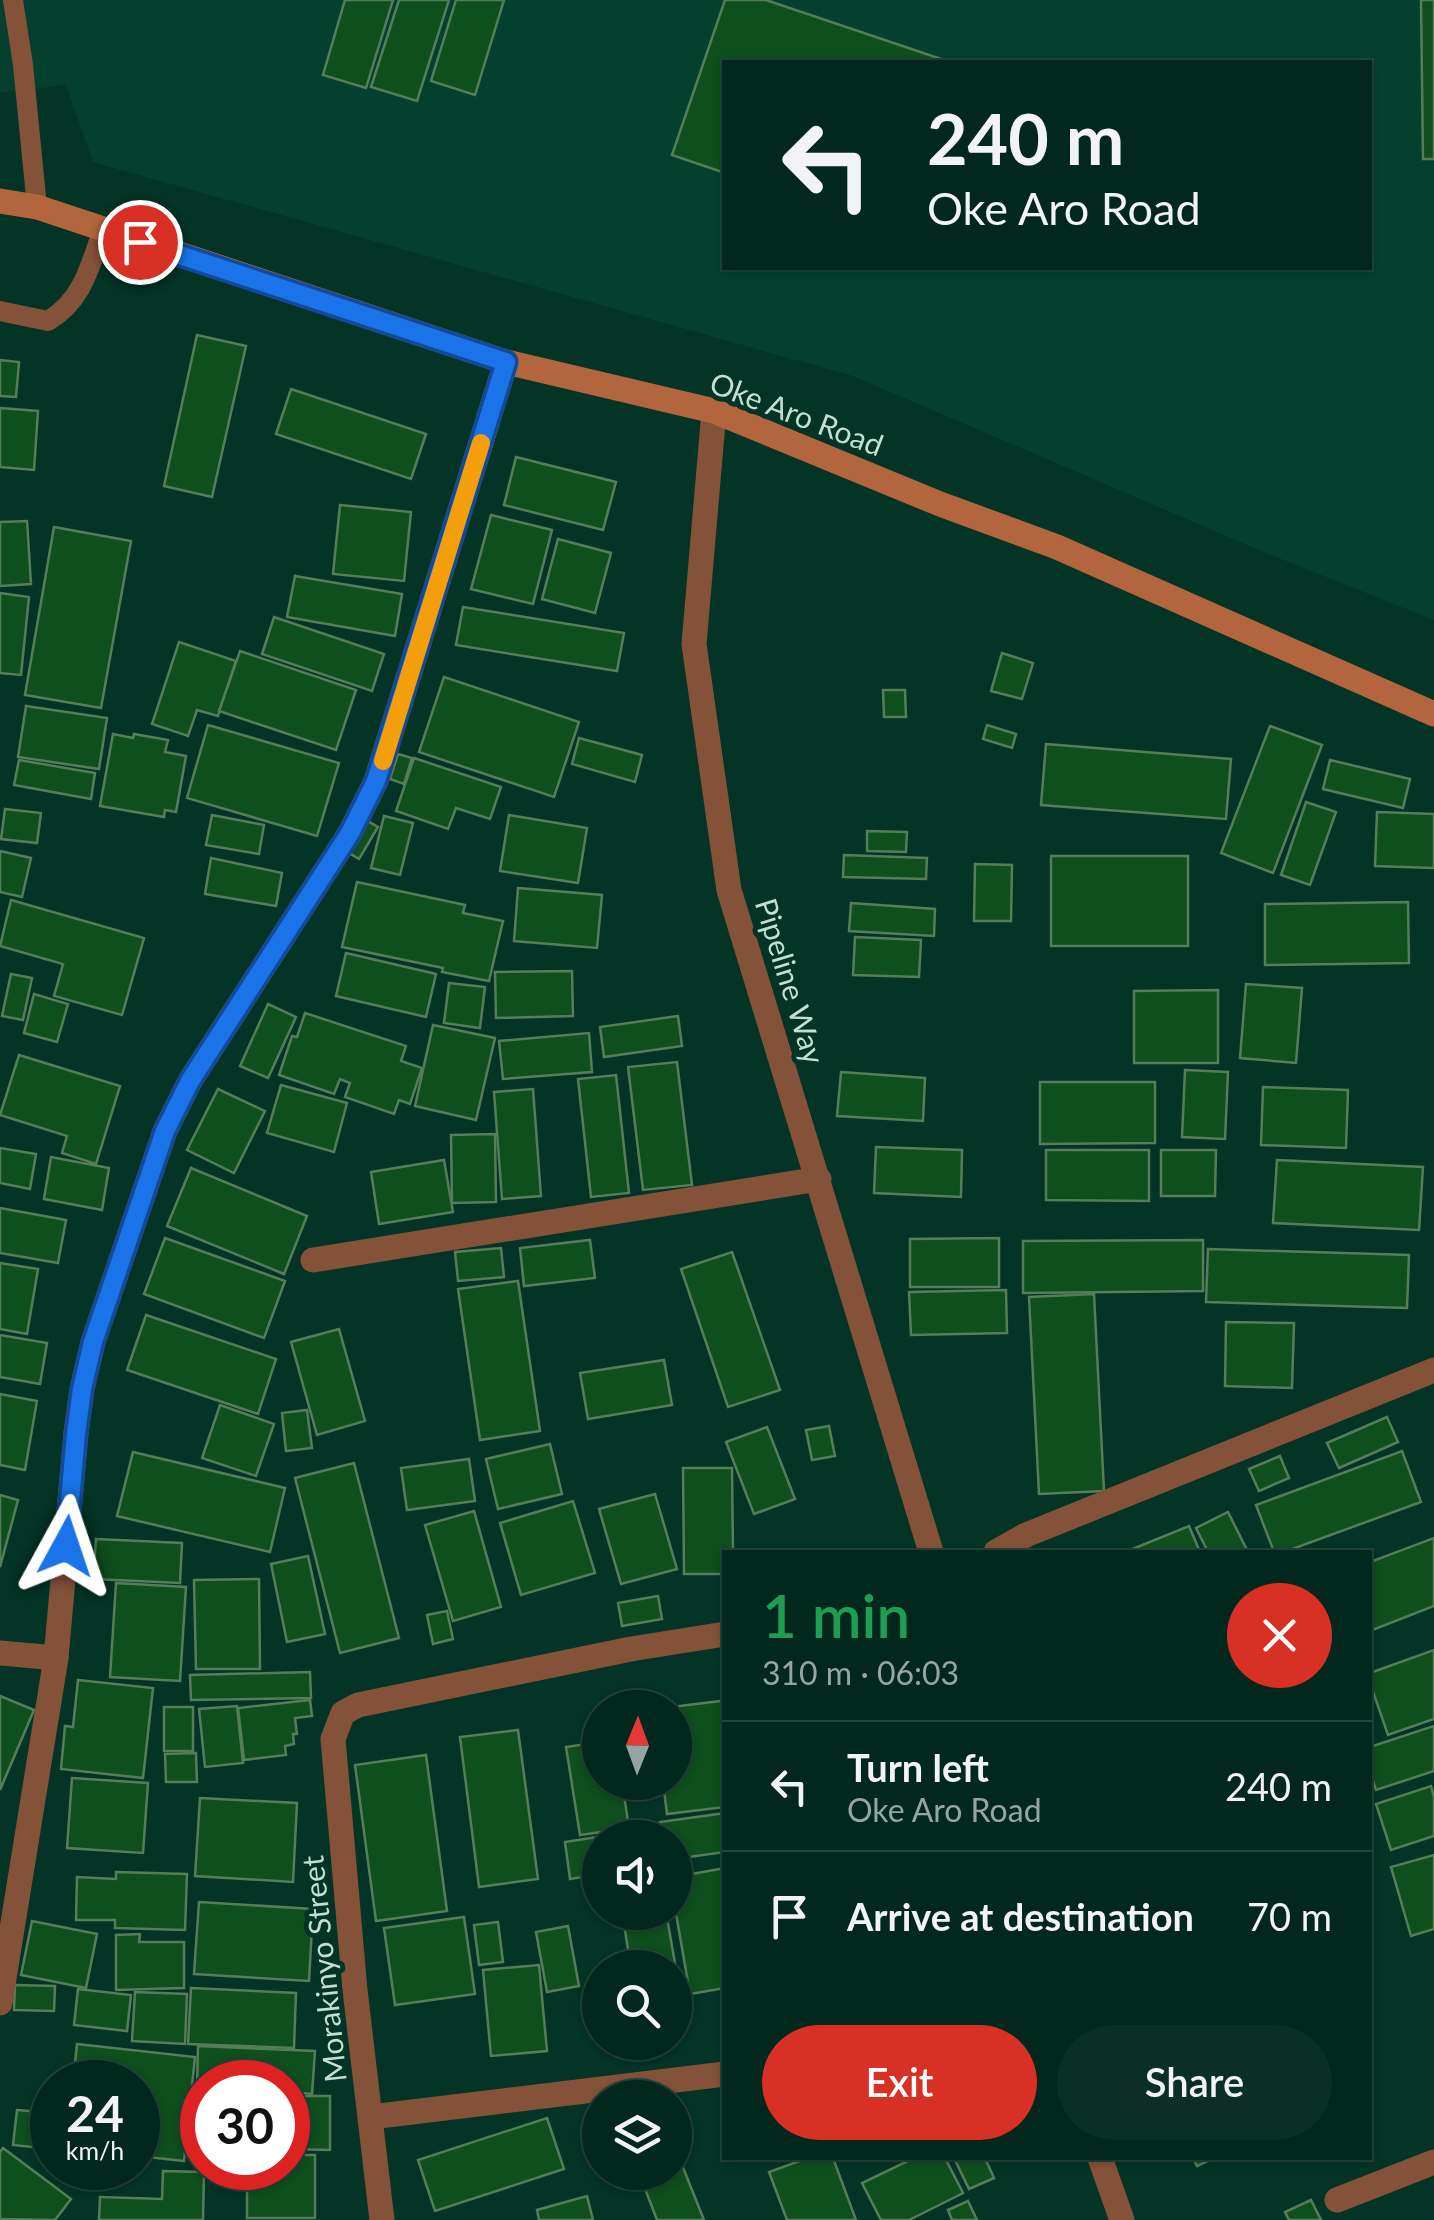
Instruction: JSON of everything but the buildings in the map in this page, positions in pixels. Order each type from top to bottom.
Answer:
[{"type":"main road","name":"Oke Aro Road","points":[[0,201],[37,208],[506,362],[714,411],[940,504],[1057,547],[1434,714]]},
{"type":"street","points":[[0,2003],[56,1658],[82,1389],[93,1342],[165,1131],[190,1081],[350,833],[376,781],[506,362]]},
{"type":"street","name":"Pipeline Way","points":[[714,411],[694,644],[729,890],[930,1550]]},
{"type":"street","points":[[313,1260],[819,1179]]},
{"type":"street","points":[[1000,1550],[1026,1535],[1434,1370]]},
{"type":"street","name":"Morakinyo Street","points":[[382,2220],[355,1990],[333,1739],[343,1712],[358,1705],[631,1649],[722,1634]]},
{"type":"street","points":[[0,1654],[56,1658]]},
{"type":"street","points":[[372,2118],[722,2074]]},
{"type":"street","points":[[1101,2160],[1122,2220]]},
{"type":"street","points":[[1338,2200],[1434,2162]]},
{"type":"lane","points":[[13,0],[37,208]]},
{"type":"lane","points":[[0,311],[48,321],[64,312],[81,289],[103,230]]},
{"type":"shaded area","points":[[0,0],[1434,0],[1434,620],[1259,550],[853,376],[93,162],[66,85],[0,93]]},
{"type":"slow traffic","points":[[383,761],[481,443]]},
{"type":"route","points":[[66,1546],[76,1434],[93,1342],[165,1131],[190,1081],[350,833],[376,781],[506,362],[140,242]]}]
